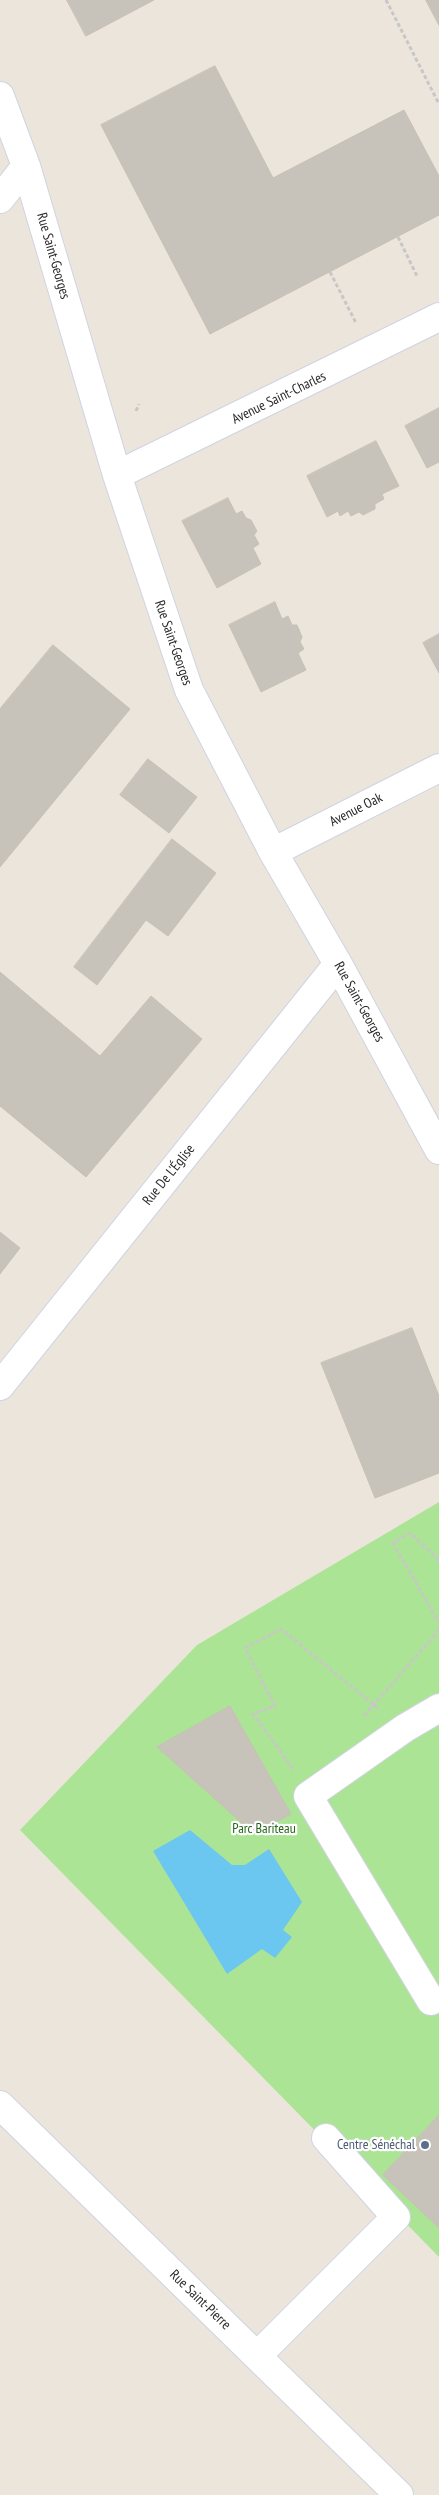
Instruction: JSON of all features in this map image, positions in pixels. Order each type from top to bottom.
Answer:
[{"type":"street","name":"Rue Saint-Georges","points":[[0,96],[26,166],[117,475],[189,690],[274,852],[338,964],[439,1150]]},
{"type":"street","points":[[0,199],[26,166]]},
{"type":"street","name":"Avenue Saint-Charles","points":[[117,475],[439,318]]},
{"type":"street","name":"Avenue Oak","points":[[274,852],[439,768]]},
{"type":"street","name":"Rue De L'Église","points":[[0,1386],[338,964]]},
{"type":"street","points":[[431,2001],[308,1796],[405,1728],[439,1708]]},
{"type":"street","name":"Rue Saint-Pierre","points":[[0,2105],[399,2495]]},
{"type":"street","points":[[257,2356],[396,2217],[326,2138]]},
{"type":"path","points":[[386,0],[439,104]]},
{"type":"path","points":[[398,237],[418,276]]},
{"type":"path","points":[[330,272],[372,352]]},
{"type":"path","points":[[136,411],[139,404]]},
{"type":"path","points":[[439,1560],[410,1533],[393,1542],[439,1623]]},
{"type":"path","points":[[308,1796],[304,1785],[253,1714],[275,1706],[245,1648],[281,1629],[405,1728]]},
{"type":"path","points":[[361,1719],[439,1630]]},
{"type":"green space","name":"Parc Bariteau","points":[[439,1502],[439,2257],[20,1830],[197,1645]]},
{"type":"water","points":[[190,1830],[232,1865],[245,1865],[269,1849],[302,1902],[283,1930],[292,1937],[275,1958],[262,1949],[227,1974],[153,1851]]},
{"type":"building","points":[[67,0],[154,0],[86,36]]},
{"type":"building","points":[[426,0],[439,0],[439,25]]},
{"type":"building","points":[[215,66],[273,178],[404,110],[439,176],[439,215],[210,334],[101,125]]},
{"type":"building","points":[[439,408],[439,462],[427,468],[405,426]]},
{"type":"building","points":[[376,441],[399,486],[382,494],[384,499],[375,504],[375,509],[363,515],[359,512],[351,516],[348,511],[340,516],[338,511],[327,517],[307,476]]},
{"type":"building","points":[[228,498],[236,514],[242,511],[246,518],[251,520],[257,531],[254,535],[259,544],[253,548],[261,564],[217,588],[182,521]]},
{"type":"building","points":[[275,602],[282,619],[288,616],[292,625],[297,625],[302,637],[300,642],[304,649],[298,653],[306,670],[261,692],[229,625]]},
{"type":"building","points":[[439,634],[439,673],[423,643]]},
{"type":"building","points":[[53,645],[130,709],[0,867],[0,709]]},
{"type":"building","points":[[148,759],[197,797],[169,833],[120,795]]},
{"type":"building","points":[[172,839],[216,873],[168,936],[146,920],[97,985],[74,967]]},
{"type":"building","points":[[0,972],[100,1056],[151,996],[202,1039],[86,1177],[0,1106]]},
{"type":"building","points":[[0,1232],[20,1248],[0,1274]]},
{"type":"building","points":[[412,1328],[439,1396],[439,1473],[375,1498],[321,1363]]},
{"type":"building","points":[[230,1706],[291,1814],[254,1834],[157,1747]]},
{"type":"building","name":"Centre Sénéchal","points":[[439,2115],[439,2228],[383,2175]]},
{"type":"place","name":"Centre Sénéchal","points":[[425,2145]]}]
